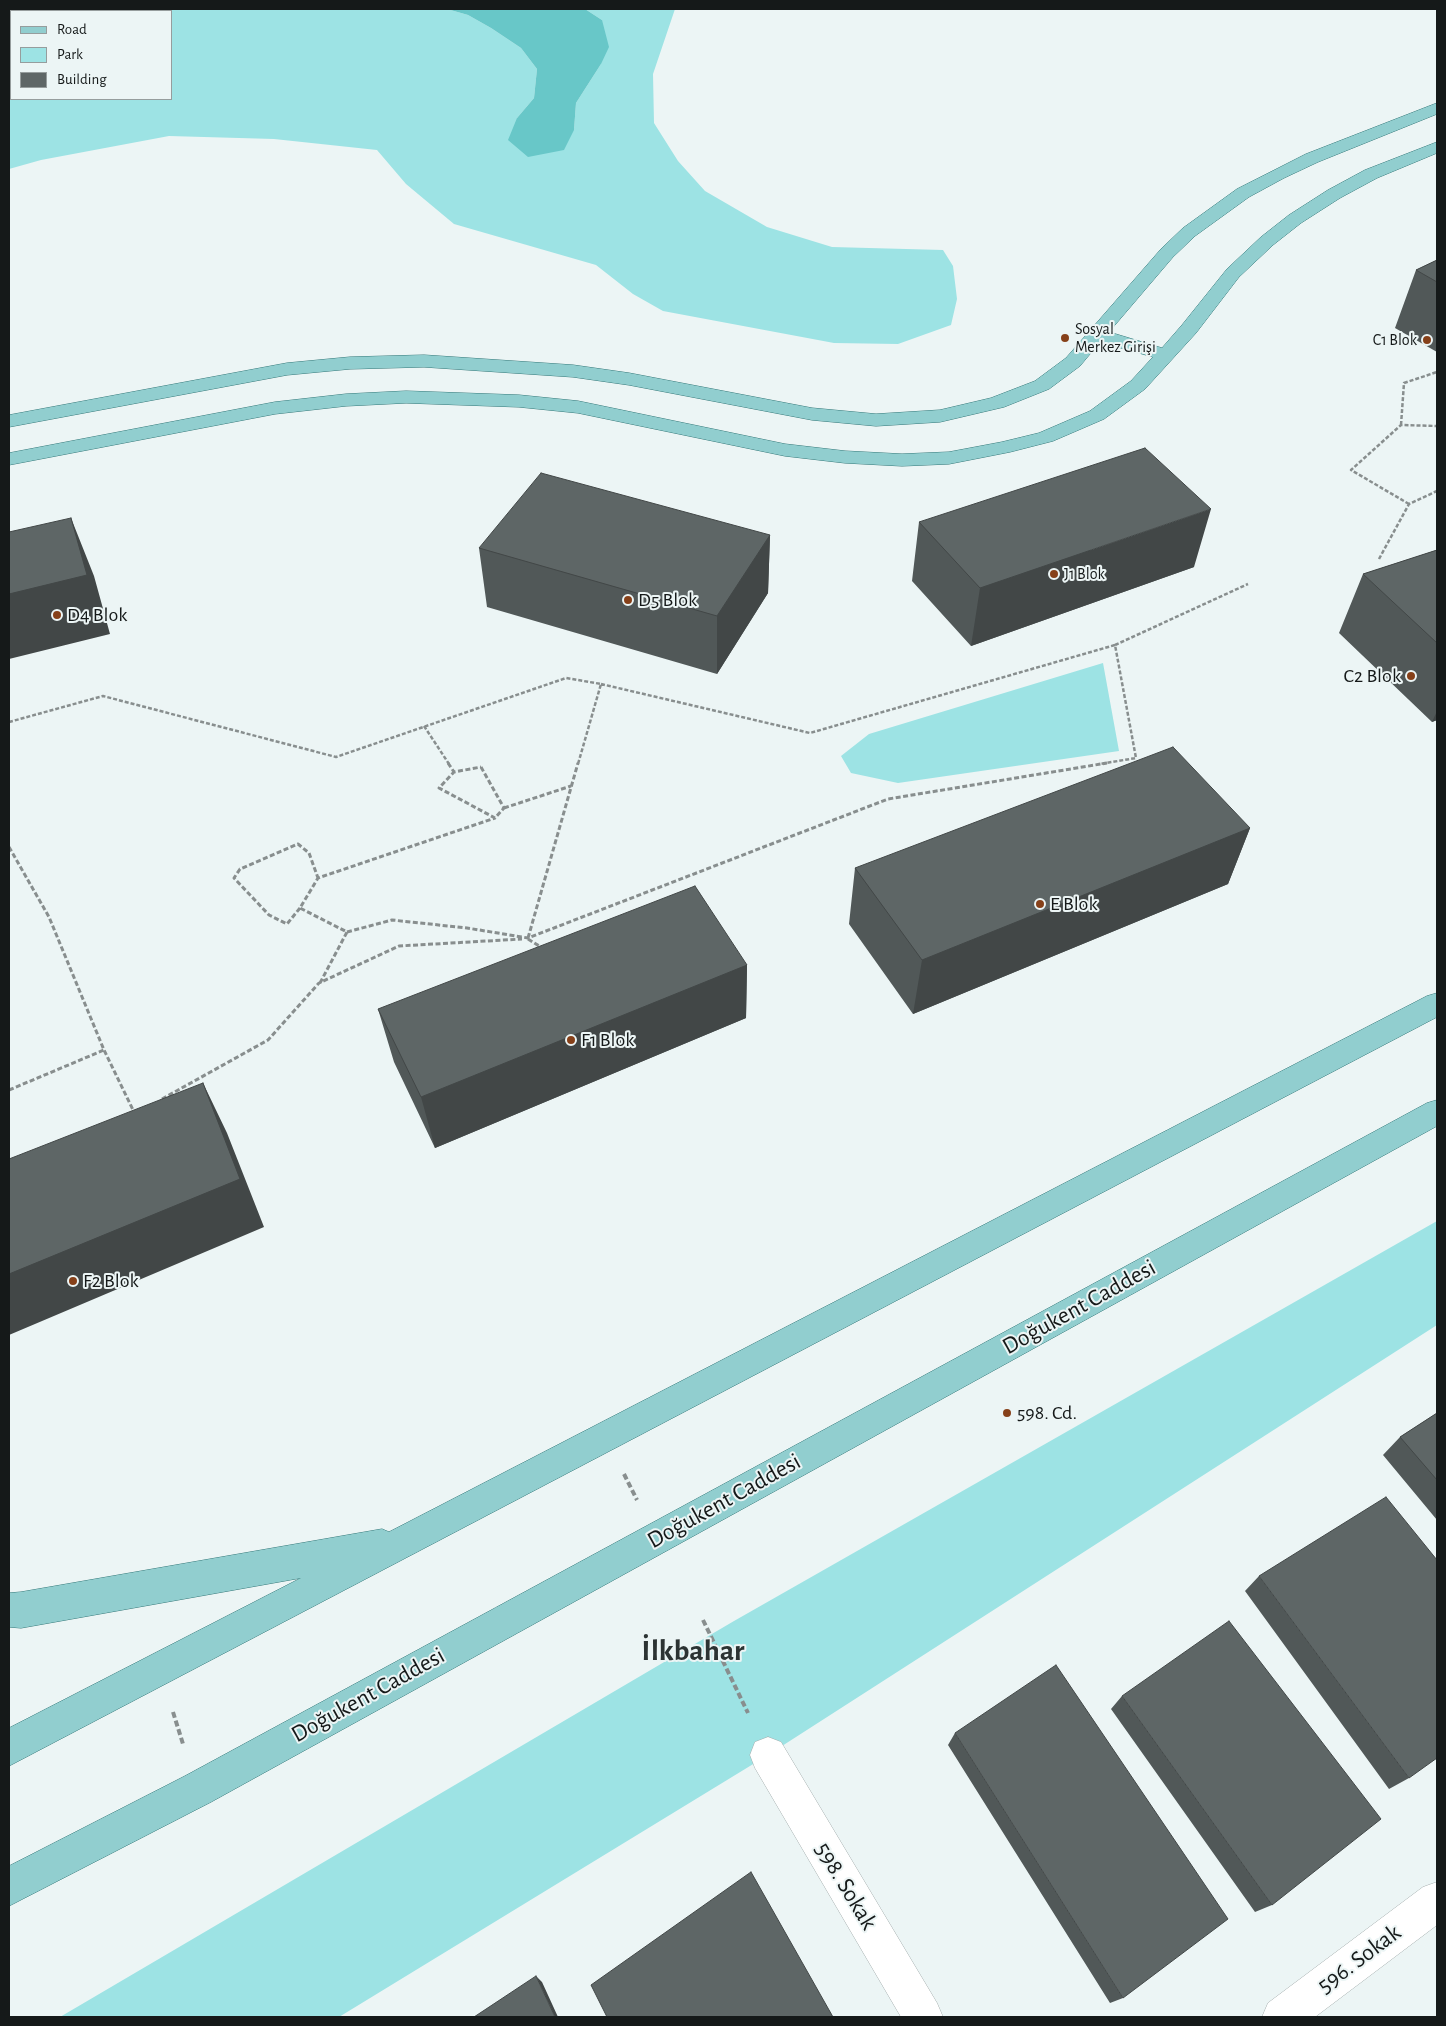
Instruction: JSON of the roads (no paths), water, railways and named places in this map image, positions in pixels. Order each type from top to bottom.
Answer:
[{"type":"main road","points":[[9,421],[287,369],[350,363],[424,361],[573,371],[812,414],[876,420],[940,416],[997,403],[1042,385],[1073,362],[1167,253],[1189,232],[1215,212],[1278,174],[1437,108]]},
{"type":"main road","points":[[9,459],[275,408],[346,400],[406,397],[510,400],[578,406],[785,450],[845,457],[902,460],[950,458],[1003,448],[1046,437],[1097,415],[1138,385],[1166,355],[1233,273],[1274,235],[1334,194],[1371,174],[1437,147]]},
{"type":"main road","points":[[1098,335],[1166,355]]},
{"type":"main road","points":[[9,1748],[408,1542],[604,1437],[1437,1004]]},
{"type":"main road","name":"Doğukent Caddesi","points":[[9,1888],[198,1789],[1437,1112]]},
{"type":"main road","points":[[9,1610],[31,1608],[408,1542]]},
{"type":"street","name":"598. Sokak","points":[[768,1754],[923,2017]]},
{"type":"street","name":"596. Sokak","points":[[1282,2017],[1437,1901]]},
{"type":"place","name":"Sosyal Merkez Girişi","points":[[1065,338]]},
{"type":"place","name":"C1 Blok","points":[[1427,340]]},
{"type":"place","name":"J1 Blok","points":[[1054,574]]},
{"type":"place","name":"D5 Blok","points":[[628,600]]},
{"type":"place","name":"D4 Blok","points":[[57,615]]},
{"type":"place","name":"C2 Blok","points":[[1411,676]]},
{"type":"place","name":"E Blok","points":[[1040,904]]},
{"type":"place","name":"F1 Blok","points":[[571,1040]]},
{"type":"place","name":"F2 Blok","points":[[73,1281]]},
{"type":"place","name":"598. Cd.","points":[[1007,1413]]},
{"type":"district","name":"İlkbahar","points":[[693,1651]]}]
